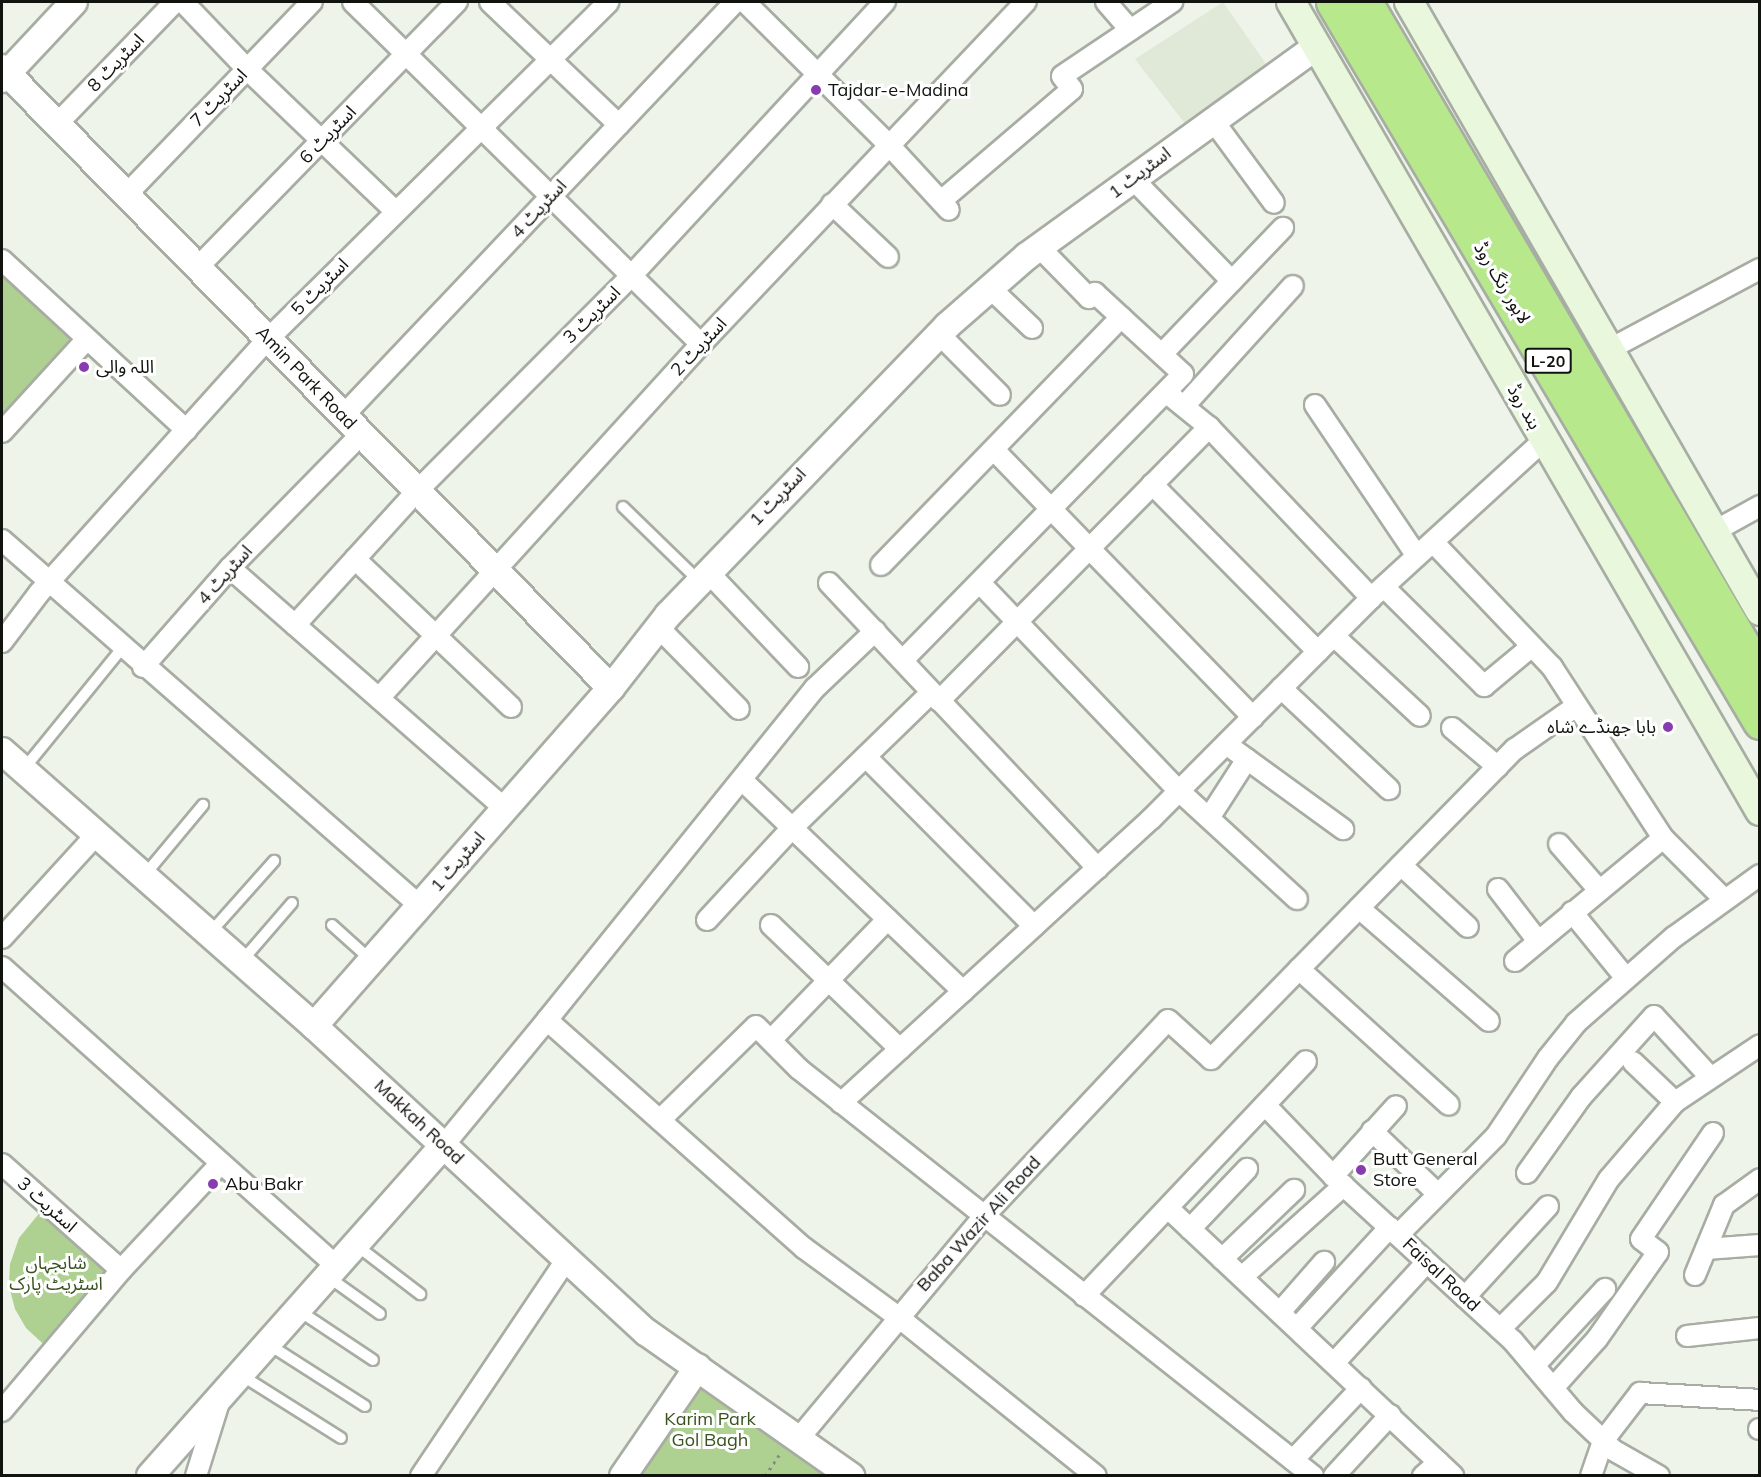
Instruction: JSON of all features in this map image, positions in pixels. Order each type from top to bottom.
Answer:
[{"type":"highway","name":"لاہور رنگ روڈ","points":[[1333,2],[1760,722]]},
{"type":"highway","name":"لاہور رنگ روڈ","points":[[1365,2],[1760,674]]},
{"type":"main road","name":"بند روڈ","points":[[1290,2],[1760,811]]},
{"type":"main road","points":[[1409,2],[1713,532],[1757,600]]},
{"type":"street","name":"اسٹریٹ 8","points":[[57,124],[175,2]]},
{"type":"street","points":[[183,2],[247,69],[395,211]]},
{"type":"street","name":"اسٹریٹ 7","points":[[126,195],[312,2]]},
{"type":"street","points":[[353,2],[405,56],[552,196],[701,344]]},
{"type":"street","name":"اسٹریٹ 6","points":[[198,267],[457,2]]},
{"type":"street","name":"اسٹریٹ 5","points":[[2,642],[49,582],[268,339],[608,2]]},
{"type":"street","name":"اسٹریٹ 4","points":[[144,667],[352,424],[552,196],[735,2]]},
{"type":"street","points":[[745,2],[818,72],[945,206],[1071,89],[1062,76],[1172,2]]},
{"type":"street","name":"اسٹریٹ 3","points":[[295,625],[417,491],[631,276],[885,2]]},
{"type":"street","name":"اسٹریٹ 2","points":[[379,698],[701,344],[1026,2]]},
{"type":"street","points":[[1106,2],[1130,30]]},
{"type":"street","points":[[3,73],[70,3]]},
{"type":"street","points":[[499,5],[550,59],[619,124]]},
{"type":"street","name":"اسٹریٹ 1","points":[[314,1026],[611,688],[658,627],[703,576],[939,334],[1039,247],[1212,119],[1317,46]]},
{"type":"street","name":"Amin Park Road","points":[[3,73],[57,124],[611,688]]},
{"type":"street","points":[[1212,119],[1275,203]]},
{"type":"street","points":[[1132,179],[1232,281]]},
{"type":"street","points":[[832,204],[888,256]]},
{"type":"street","points":[[1162,354],[1284,228]]},
{"type":"street","points":[[903,660],[1167,393],[1183,374],[1095,292],[1089,298],[1039,247]]},
{"type":"street","points":[[2,263],[186,430]]},
{"type":"street","points":[[1608,350],[1760,269]]},
{"type":"street","points":[[1184,406],[1293,286]]},
{"type":"street","points":[[990,288],[1032,328]]},
{"type":"street","points":[[881,565],[994,451],[1121,317]]},
{"type":"street","points":[[939,334],[1000,395]]},
{"type":"street","points":[[2,432],[87,339]]},
{"type":"street","points":[[1167,393],[1209,427],[1378,592],[1484,686],[1532,646]]},
{"type":"street","points":[[1315,405],[1417,556]]},
{"type":"street","points":[[707,920],[792,828],[1017,622],[1209,427]]},
{"type":"street","points":[[842,1104],[1098,868],[1378,592],[1543,441]]},
{"type":"street","points":[[994,451],[1253,717]]},
{"type":"street","points":[[1152,484],[1318,652]]},
{"type":"street","points":[[1713,532],[1760,506]]},
{"type":"street","points":[[2,540],[122,648],[420,906]]},
{"type":"street","points":[[1433,542],[1552,667],[1575,707],[1664,838],[1724,899]]},
{"type":"street","points":[[355,559],[511,707]]},
{"type":"street","points":[[230,568],[505,809]]},
{"type":"street","points":[[703,576],[798,667]]},
{"type":"street","points":[[829,583],[1098,868]]},
{"type":"street","points":[[980,583],[1179,790],[1297,899]]},
{"type":"street","points":[[658,627],[739,710]]},
{"type":"street","points":[[150,1476],[444,1145],[742,780],[814,688],[875,631]]},
{"type":"street","points":[[1334,636],[1420,716]]},
{"type":"street","points":[[1281,688],[1389,789]]},
{"type":"street","points":[[1449,1105],[1299,969],[1515,749],[1575,707]]},
{"type":"street","points":[[1452,728],[1498,767]]},
{"type":"street","points":[[1226,744],[1343,829]]},
{"type":"street","name":"Makkah Road","points":[[2,751],[314,1026],[646,1332],[797,1435],[851,1476]]},
{"type":"street","points":[[867,758],[1034,926]]},
{"type":"street","points":[[1209,818],[1247,759]]},
{"type":"street","points":[[742,780],[963,991]]},
{"type":"street","points":[[2,938],[96,835]]},
{"type":"street","points":[[1515,961],[1664,838]]},
{"type":"street","points":[[1559,844],[1599,890]]},
{"type":"street","points":[[1401,865],[1467,927]]},
{"type":"street","points":[[1297,1328],[1394,1231],[1438,1194],[1496,1136],[1548,1058],[1576,1023],[1626,977],[1724,899],[1760,875]]},
{"type":"street","points":[[1498,890],[1538,941]]},
{"type":"street","points":[[1359,908],[1490,1021]]},
{"type":"street","points":[[1572,912],[1626,977]]},
{"type":"street","points":[[771,1041],[888,919]]},
{"type":"street","points":[[771,925],[900,1049]]},
{"type":"street","points":[[2,967],[221,1163],[332,1271]]},
{"type":"street","name":"Baba Wazir Ali Road","points":[[797,1435],[983,1217],[1168,1020],[1211,1059],[1299,969]]},
{"type":"street","points":[[1527,1173],[1581,1097],[1654,1016],[1710,1077]]},
{"type":"street","points":[[547,1020],[804,1248],[897,1316],[1096,1476]]},
{"type":"street","points":[[660,1120],[756,1026],[842,1104],[1313,1476]]},
{"type":"street","points":[[1500,1329],[1547,1282],[1609,1179],[1675,1102],[1760,1045]]},
{"type":"street","points":[[1084,1296],[1169,1209],[1306,1061]]},
{"type":"street","points":[[1633,1062],[1675,1102]]},
{"type":"street","name":"Faisal Road","points":[[1265,1105],[1338,1180],[1500,1329],[1608,1445],[1659,1476]]},
{"type":"street","points":[[1242,1277],[1338,1180],[1372,1131],[1396,1106]]},
{"type":"street","points":[[1372,1131],[1438,1194]]},
{"type":"street","points":[[1553,1388],[1597,1339],[1658,1252],[1641,1239],[1713,1133]]},
{"type":"street","points":[[2,1411],[121,1269],[221,1163]]},
{"type":"street","name":"اسٹریٹ 3","points":[[2,1164],[121,1269]]},
{"type":"street","points":[[1191,1229],[1247,1169]]},
{"type":"street","points":[[1695,1275],[1724,1205],[1760,1179]]},
{"type":"street","points":[[1222,1259],[1294,1190]]},
{"type":"street","points":[[1465,1297],[1548,1206]]},
{"type":"street","points":[[1169,1209],[1453,1476]]},
{"type":"street","points":[[1706,1249],[1760,1245]]},
{"type":"street","points":[[421,1476],[567,1259]]},
{"type":"street","points":[[1280,1312],[1324,1262]]},
{"type":"street","points":[[1334,1363],[1427,1262]]},
{"type":"street","points":[[1534,1366],[1605,1288]]},
{"type":"street","points":[[1687,1336],[1760,1328]]},
{"type":"street","points":[[622,1476],[698,1367]]},
{"type":"street","points":[[1293,1460],[1361,1388]]},
{"type":"street","points":[[1591,1476],[1640,1393],[1760,1400]]},
{"type":"street","points":[[196,1476],[220,1399]]},
{"type":"street","points":[[1334,1476],[1390,1415]]},
{"type":"street","points":[[1423,1476],[1439,1462]]},
{"type":"lane","points":[[623,507],[703,576]]},
{"type":"lane","points":[[23,770],[122,648]]},
{"type":"lane","points":[[143,877],[203,805]]},
{"type":"lane","points":[[208,934],[274,861]]},
{"type":"lane","points":[[241,962],[292,903]]},
{"type":"lane","points":[[332,925],[372,961]]},
{"type":"lane","points":[[356,1244],[420,1294]]},
{"type":"lane","points":[[332,1271],[380,1314]]},
{"type":"lane","points":[[298,1310],[373,1360]]},
{"type":"lane","points":[[268,1344],[365,1406]]},
{"type":"lane","points":[[241,1375],[341,1438]]},
{"type":"path","points":[[765,1476],[797,1435]]},
{"type":"shaded area","points":[[1223,2],[1273,74],[1193,134],[1135,59]]},
{"type":"green space","points":[[2,266],[87,339],[2,432]]},
{"type":"green space","name":"شاہجہاں اسٹریٹ پارک","points":[[46,1205],[121,1270],[53,1353],[26,1328],[15,1309],[9,1286],[10,1264],[19,1238]]},
{"type":"green space","name":"Karim Park Gol Bagh","points":[[698,1367],[851,1476],[623,1476]]},
{"type":"place","name":"Tajdar-e-Madina","points":[[816,90]]},
{"type":"place","name":"اللہ والی","points":[[84,367]]},
{"type":"place","name":"بابا جھنڈے شاہ","points":[[1668,727]]},
{"type":"place","name":"Butt General Store","points":[[1361,1170]]},
{"type":"place","name":"Abu Bakr","points":[[213,1184]]}]
